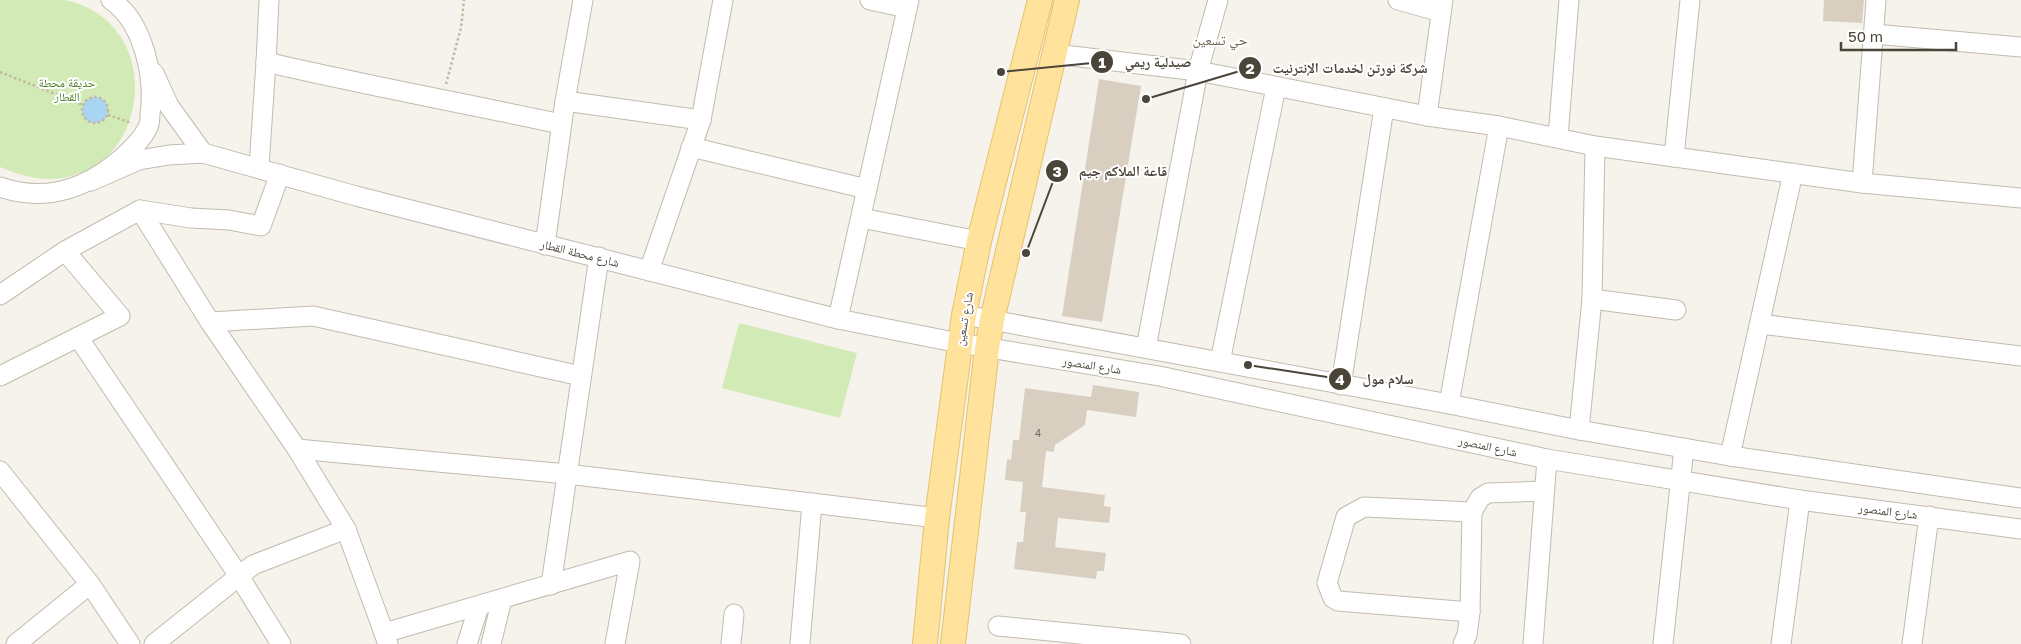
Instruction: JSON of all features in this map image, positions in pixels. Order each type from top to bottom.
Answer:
[{"type":"main road","name":"شارع تسعين","points":[[925,644],[937,518],[964,315],[979,241],[1040,0]]},
{"type":"main road","points":[[953,644],[987,348],[1066,0]]},
{"type":"street","points":[[111,0],[127,17],[139,36],[169,106],[203,153]]},
{"type":"street","points":[[259,167],[269,0]]},
{"type":"street","points":[[545,245],[561,124],[584,0]]},
{"type":"street","points":[[650,272],[691,147],[702,120],[723,0]]},
{"type":"street","points":[[838,319],[908,4],[870,0]]},
{"type":"street","points":[[1146,348],[1198,71],[1218,0]]},
{"type":"street","points":[[1398,0],[1442,6],[1427,116]]},
{"type":"street","points":[[1558,137],[1569,0]]},
{"type":"street","points":[[1674,157],[1690,0]]},
{"type":"street","points":[[1862,182],[1876,0]]},
{"type":"street","points":[[1874,34],[2021,47]]},
{"type":"street","points":[[1055,54],[1198,71],[1427,116],[1499,126],[1558,137],[1595,146],[1862,182],[2021,198]]},
{"type":"street","points":[[0,187],[29,194],[53,193],[72,188],[91,181],[130,151],[148,128],[152,82],[147,57]]},
{"type":"street","points":[[266,62],[561,124]]},
{"type":"street","points":[[1220,362],[1276,87]]},
{"type":"street","points":[[565,101],[702,120]]},
{"type":"street","points":[[1342,385],[1384,108]]},
{"type":"street","points":[[1449,404],[1499,126]]},
{"type":"street","points":[[1579,430],[1592,299],[1595,146]]},
{"type":"street","points":[[691,147],[867,189]]},
{"type":"street","name":"شارع محطة القطار","points":[[91,181],[139,160],[169,155],[203,153],[259,167],[356,196],[545,245],[599,257],[650,272],[838,319],[959,343]]},
{"type":"street","points":[[1730,456],[1793,173]]},
{"type":"street","points":[[0,295],[65,251],[140,210],[191,218],[229,220],[261,226],[280,174]]},
{"type":"street","points":[[140,210],[210,322],[297,449],[346,529],[386,639],[479,606],[630,561],[615,644]]},
{"type":"street","points":[[861,218],[979,241]]},
{"type":"street","points":[[0,376],[120,316],[65,251]]},
{"type":"street","points":[[551,585],[599,257]]},
{"type":"street","points":[[1592,299],[1676,310]]},
{"type":"street","name":"شارع المنصور","points":[[964,315],[1449,404],[1579,430],[1730,456],[2021,498]]},
{"type":"street","points":[[210,322],[313,316],[581,376]]},
{"type":"street","points":[[1760,324],[2020,351]]},
{"type":"street","points":[[78,337],[239,576],[281,644]]},
{"type":"street","name":"شارع المنصور","points":[[959,343],[1159,376],[1546,459],[1800,500],[2021,529]]},
{"type":"street","points":[[1663,644],[1684,448]]},
{"type":"street","points":[[297,449],[567,474],[937,518]]},
{"type":"street","points":[[1533,644],[1546,459]]},
{"type":"street","points":[[0,471],[90,584],[130,644]]},
{"type":"street","points":[[1463,644],[1467,635],[1470,612],[1472,512],[1480,498],[1488,493],[1544,491]]},
{"type":"street","points":[[1781,644],[1800,500]]},
{"type":"street","points":[[800,644],[812,503]]},
{"type":"street","points":[[1470,612],[1338,601],[1333,598],[1327,583],[1346,517],[1364,508],[1472,512]]},
{"type":"street","points":[[1912,644],[1929,516]]},
{"type":"street","points":[[154,644],[252,565],[346,529]]},
{"type":"street","points":[[16,644],[90,584]]},
{"type":"street","points":[[491,644],[502,599]]},
{"type":"street","points":[[467,644],[479,606]]},
{"type":"street","points":[[731,644],[734,614]]},
{"type":"street","points":[[998,626],[1095,640],[1181,644]]},
{"type":"path","points":[[442,99],[461,28],[464,0]]},
{"type":"path","points":[[0,72],[83,105]]},
{"type":"path","points":[[89,98],[102,99],[108,106],[108,115],[102,121],[90,122],[82,113],[83,105],[89,98]]},
{"type":"path","points":[[108,115],[148,128]]},
{"type":"green space","name":"حديقة محطة القطار","points":[[0,0],[65,0],[98,14],[121,37],[133,66],[134,98],[127,128],[109,154],[83,172],[42,179],[0,167]]},
{"type":"green space","points":[[739,323],[857,353],[840,418],[722,388]]},
{"type":"water","points":[[95,97],[104,101],[108,110],[104,119],[95,123],[86,119],[82,110],[86,101]]},
{"type":"building","points":[[1824,0],[1864,0],[1862,23],[1823,21]]},
{"type":"building","points":[[1099,79],[1141,86],[1102,322],[1062,316]]},
{"type":"building","points":[[1093,385],[1139,392],[1136,417],[1087,410],[1085,425],[1055,445],[1054,452],[1046,451],[1042,487],[1105,495],[1104,506],[1111,507],[1109,523],[1058,518],[1055,547],[1106,553],[1104,571],[1097,571],[1096,579],[1014,569],[1017,542],[1023,542],[1026,512],[1020,512],[1023,482],[1005,480],[1007,459],[1011,460],[1013,440],[1019,440],[1025,388],[1091,397]]},
{"type":"place","name":"صيدلية ريمي","points":[[1001,72]]},
{"type":"place","name":"شركة نورتن لخدمات الإنترنيت","points":[[1146,99]]},
{"type":"place","name":"قاعة الملاكم جيم","points":[[1026,253]]},
{"type":"place","name":"سلام مول","points":[[1248,365]]},
{"type":"district","name":"حي تسعين","points":[[1220,39]]}]
